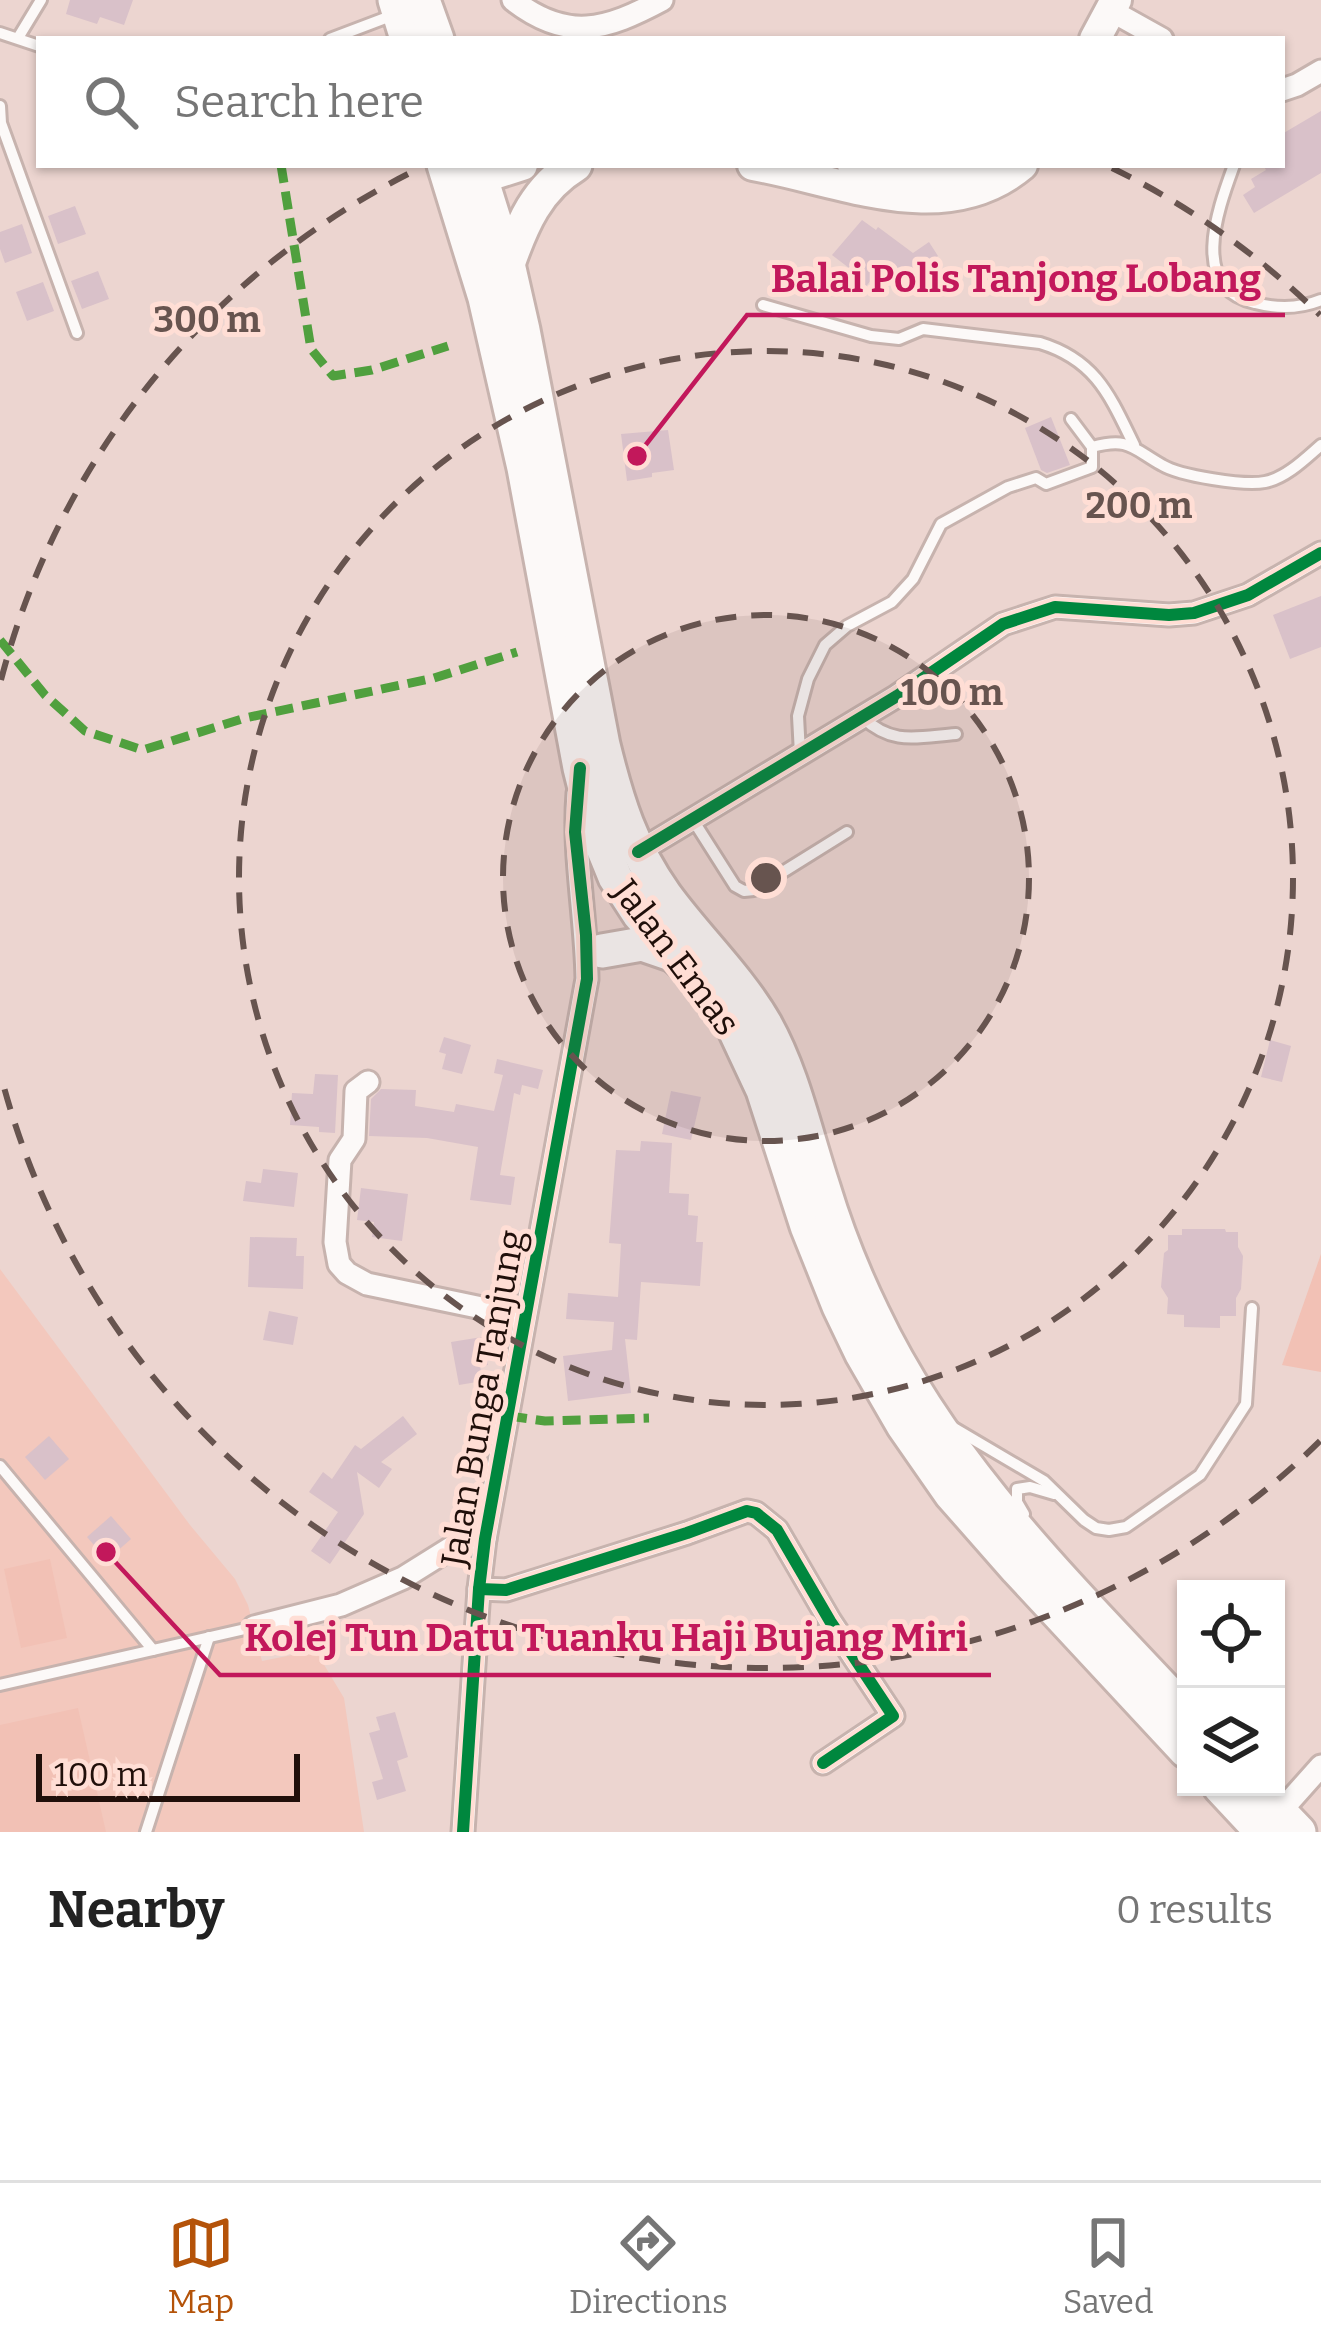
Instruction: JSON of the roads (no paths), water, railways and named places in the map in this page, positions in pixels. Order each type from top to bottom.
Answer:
[{"type":"main road","points":[[406,13],[433,36]]},
{"type":"main road","points":[[508,264],[525,218],[556,176],[570,168]]},
{"type":"main road","name":"Jalan Emas","points":[[457,171],[508,264],[603,745],[617,804],[638,852],[766,1025],[856,1276],[927,1408],[968,1471],[1177,1702]]},
{"type":"main road","name":"Jalan Emas","points":[[457,171],[524,468],[580,768],[595,828],[615,877],[639,914],[715,999],[749,1059],[839,1306],[903,1426],[951,1494],[1177,1741]]},
{"type":"main road","points":[[638,852],[649,889],[639,914]]},
{"type":"main road","points":[[594,965],[641,944],[674,955]]},
{"type":"main road","points":[[1237,1796],[1274,1816]]},
{"type":"street","points":[[514,0],[555,25],[580,28],[607,25],[662,0]]},
{"type":"street","points":[[1097,36],[1113,5],[1158,36]]},
{"type":"street","points":[[1285,89],[1321,71]]},
{"type":"street","points":[[457,171],[490,168]]},
{"type":"street","points":[[766,168],[899,198],[934,198],[976,191],[1018,168]]},
{"type":"street","points":[[865,168],[928,175],[962,168]]},
{"type":"street","points":[[638,852],[862,717],[1003,624],[1055,607],[1194,613],[1248,595],[1321,553]]},
{"type":"street","name":"Jalan Bunga Tanjung","points":[[463,1832],[485,1539],[594,965],[586,935],[575,832],[580,768]]},
{"type":"street","points":[[594,965],[639,914]]},
{"type":"street","points":[[368,1082],[356,1091],[354,1138],[340,1160],[335,1242],[339,1264],[347,1274],[368,1284],[526,1317]]},
{"type":"street","points":[[479,1589],[506,1590],[747,1511],[756,1513],[777,1531],[898,1723],[824,1762]]},
{"type":"street","points":[[254,1627],[341,1605],[403,1578],[467,1538],[485,1539]]},
{"type":"street","points":[[1274,1816],[1321,1766]]},
{"type":"lane","points":[[18,38],[41,0]]},
{"type":"lane","points":[[339,36],[406,13]]},
{"type":"lane","points":[[0,33],[36,45]]},
{"type":"lane","points":[[0,106],[76,333]]},
{"type":"lane","points":[[1233,168],[1216,214],[1212,259],[1224,284],[1240,300],[1275,308],[1321,300]]},
{"type":"lane","points":[[763,305],[871,336],[899,339],[923,329],[1058,349],[1084,364],[1108,392],[1134,445]]},
{"type":"lane","points":[[800,754],[797,716],[825,645],[847,626],[892,602],[913,579],[940,524],[1008,487],[1036,478],[1046,484],[1092,466],[1092,447],[1071,419]]},
{"type":"lane","points":[[1092,447],[1114,441],[1134,445],[1165,468],[1215,480],[1267,482],[1297,466],[1321,445]]},
{"type":"lane","points":[[862,717],[889,737],[956,734]]},
{"type":"lane","points":[[693,820],[735,886],[744,892],[847,832]]},
{"type":"lane","points":[[927,1408],[1044,1481],[1096,1528],[1120,1529],[1200,1475],[1246,1404],[1252,1307]]},
{"type":"lane","points":[[0,1466],[153,1650]]},
{"type":"lane","points":[[1057,1495],[1030,1487],[1016,1494],[1028,1521],[1122,1644]]},
{"type":"lane","points":[[0,1685],[254,1627]]},
{"type":"lane","points":[[146,1832],[209,1637]]},
{"type":"place","name":"Balai Polis Tanjong Lobang","points":[[637,456]]},
{"type":"place","name":"Kolej Tun Datu Tuanku Haji Bujang Miri","points":[[106,1552]]}]
